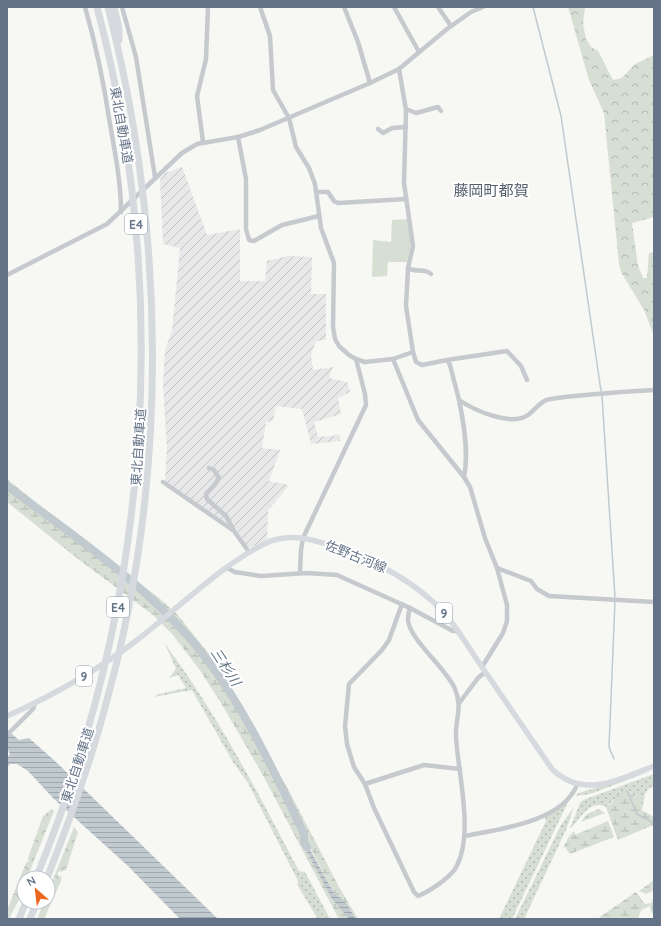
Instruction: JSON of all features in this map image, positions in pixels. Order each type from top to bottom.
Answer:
[{"type":"highway","name":"東北自動車道","points":[[39,870],[76,767],[103,675],[117,612],[129,539],[141,418],[142,344],[140,275],[134,203],[124,128],[110,57],[98,7]]},
{"type":"highway","name":"東北自動車道","points":[[50,870],[85,775],[115,666],[126,618],[138,545],[151,418],[153,343],[152,300],[143,188],[132,114],[120,54],[108,7]]},
{"type":"highway","points":[[114,7],[119,29],[120,54]]},
{"type":"main road","name":"佐野古河線","points":[[7,716],[35,703],[99,667],[154,627],[249,552],[274,540],[287,537],[303,538],[368,559],[396,573],[432,600],[458,631],[552,769],[565,780],[577,784],[598,785],[654,766]]},
{"type":"street","points":[[85,7],[93,35],[108,109],[121,186],[123,210]]},
{"type":"street","points":[[122,7],[136,57],[154,178]]},
{"type":"street","points":[[203,142],[197,96],[206,59],[208,7]]},
{"type":"street","points":[[260,7],[270,36],[273,90],[289,118],[296,147],[309,168],[318,192],[321,228],[334,263],[333,335],[340,346],[356,359],[365,362],[393,359],[413,352]]},
{"type":"street","points":[[344,7],[358,42],[370,83]]},
{"type":"street","points":[[394,7],[419,52]]},
{"type":"street","points":[[438,7],[451,26]]},
{"type":"street","points":[[7,275],[100,228],[123,210],[154,178],[186,149],[203,142],[238,137],[289,118],[370,83],[399,69],[471,10],[483,7]]},
{"type":"street","points":[[399,69],[406,109],[404,183],[406,199],[409,207],[413,246],[408,268],[406,306],[416,362],[422,365],[506,351],[521,366],[527,380]]},
{"type":"street","points":[[406,109],[416,113],[438,107],[441,111]]},
{"type":"street","points":[[378,129],[383,133],[392,128],[406,127]]},
{"type":"street","points":[[238,137],[246,179],[246,229],[250,240],[254,241],[282,225],[319,216]]},
{"type":"street","points":[[318,192],[328,192],[334,201],[338,203],[406,199]]},
{"type":"street","points":[[408,268],[413,272],[426,271],[431,274]]},
{"type":"street","points":[[300,573],[303,538],[365,410],[365,394],[356,359]]},
{"type":"street","points":[[393,359],[418,420],[464,477],[475,500],[485,538],[497,568],[507,606],[507,621],[503,633],[484,669],[460,702]]},
{"type":"street","points":[[446,360],[450,365],[463,420],[466,469],[464,477]]},
{"type":"street","points":[[459,400],[473,410],[500,417],[519,419],[529,414],[548,399],[654,390]]},
{"type":"street","points":[[209,468],[214,470],[219,478],[206,494],[207,499],[226,516],[234,531],[249,552]]},
{"type":"street","points":[[163,482],[234,531]]},
{"type":"street","points":[[227,568],[234,572],[261,576],[300,573],[337,575],[402,604],[444,627],[458,631]]},
{"type":"street","points":[[497,568],[531,581],[538,590],[549,596],[654,602]]},
{"type":"street","points":[[402,604],[389,640],[382,650],[352,680],[348,689],[345,726],[347,744],[354,767],[365,784],[396,857],[417,895],[446,877],[455,869],[465,836],[456,735],[460,702],[454,687],[411,631],[408,618],[410,608]]},
{"type":"street","points":[[9,733],[33,709],[35,703]]},
{"type":"street","points":[[365,784],[424,764],[460,770]]},
{"type":"street","points":[[465,836],[539,819],[572,795],[577,784]]},
{"type":"shaded area","points":[[182,167],[207,235],[240,229],[240,281],[265,281],[267,261],[288,256],[312,257],[311,294],[326,294],[326,340],[316,341],[311,355],[313,370],[333,367],[329,378],[347,382],[350,392],[338,398],[341,414],[314,422],[318,437],[340,435],[340,441],[311,444],[302,409],[276,406],[273,421],[266,422],[262,448],[280,450],[269,481],[289,485],[268,511],[267,539],[252,547],[248,547],[235,529],[165,481],[167,449],[163,384],[165,350],[172,331],[180,248],[163,244],[160,180],[165,173]]},
{"type":"shaded area","points":[[7,730],[19,740],[29,738],[56,762],[218,919],[180,919],[128,866],[54,799],[28,771],[17,764],[10,764],[7,767],[7,758],[10,754],[7,748]]},
{"type":"shaded area","points":[[302,835],[334,893],[345,901],[356,919],[349,919],[332,899],[302,843]]},
{"type":"green space","points":[[568,7],[585,7],[583,24],[586,39],[591,47],[598,51],[613,80],[622,78],[635,64],[654,55],[654,217],[632,223],[638,266],[643,278],[647,278],[649,253],[654,252],[654,336],[644,310],[621,272],[604,113],[589,80]]},
{"type":"green space","points":[[408,219],[411,244],[407,262],[388,262],[387,276],[372,277],[373,240],[391,242],[392,220]]},
{"type":"green space","points":[[7,479],[86,543],[158,597],[178,615],[209,654],[287,787],[339,887],[358,919],[356,919],[345,901],[334,893],[304,836],[332,899],[349,919],[339,919],[260,770],[221,703],[199,669],[173,635],[153,615],[78,559],[7,502]]},
{"type":"green space","points":[[165,644],[203,698],[220,726],[253,784],[299,871],[305,872],[330,919],[317,918],[297,884],[299,883],[248,783],[233,762],[192,690],[153,697],[159,694],[186,688],[178,675],[169,678],[176,669]]},
{"type":"green space","points":[[654,770],[590,794],[575,796],[579,793]]},
{"type":"green space","points":[[654,774],[654,787],[648,789],[645,794],[635,798],[630,791],[616,798],[606,807],[596,805],[591,807],[570,828],[580,803],[583,800]]},
{"type":"green space","points":[[630,791],[635,798],[645,794],[642,810],[654,817],[654,826],[618,840],[606,807],[612,803],[617,796]]},
{"type":"green space","points":[[569,800],[512,919],[499,919],[546,821],[545,818]]},
{"type":"green space","points":[[574,807],[566,830],[524,919],[515,919],[561,825]]},
{"type":"green space","points":[[52,809],[54,811],[30,870],[23,870],[26,863],[29,861],[28,858],[43,816]]},
{"type":"green space","points":[[599,809],[605,813],[581,822],[587,814]]},
{"type":"green space","points":[[608,821],[614,837],[570,854],[565,847],[563,848],[568,838],[574,831],[575,835]]},
{"type":"green space","points":[[74,827],[78,832],[66,870],[58,872],[58,875],[62,877],[56,892],[56,872]]},
{"type":"green space","points":[[654,880],[654,890],[646,894],[639,891]]},
{"type":"green space","points":[[16,888],[16,905],[10,917],[11,919],[7,919],[7,910]]},
{"type":"green space","points":[[636,892],[645,904],[651,903],[654,897],[654,914],[651,912],[650,906],[641,910],[638,919],[597,919]]},
{"type":"green space","points":[[41,910],[48,910],[44,919],[37,919]]},
{"type":"waterway","points":[[533,7],[561,116],[601,391]]},
{"type":"waterway","points":[[602,396],[615,597]]},
{"type":"waterway","name":"三杉川","points":[[7,486],[84,543],[135,584],[159,606],[202,653],[232,696],[258,740],[304,834],[304,842],[307,847]]},
{"type":"waterway","points":[[614,759],[609,747],[615,601]]},
{"type":"waterway","points":[[627,791],[637,814],[654,823]]},
{"type":"district","name":"藤岡町都賀","points":[[491,190]]}]
